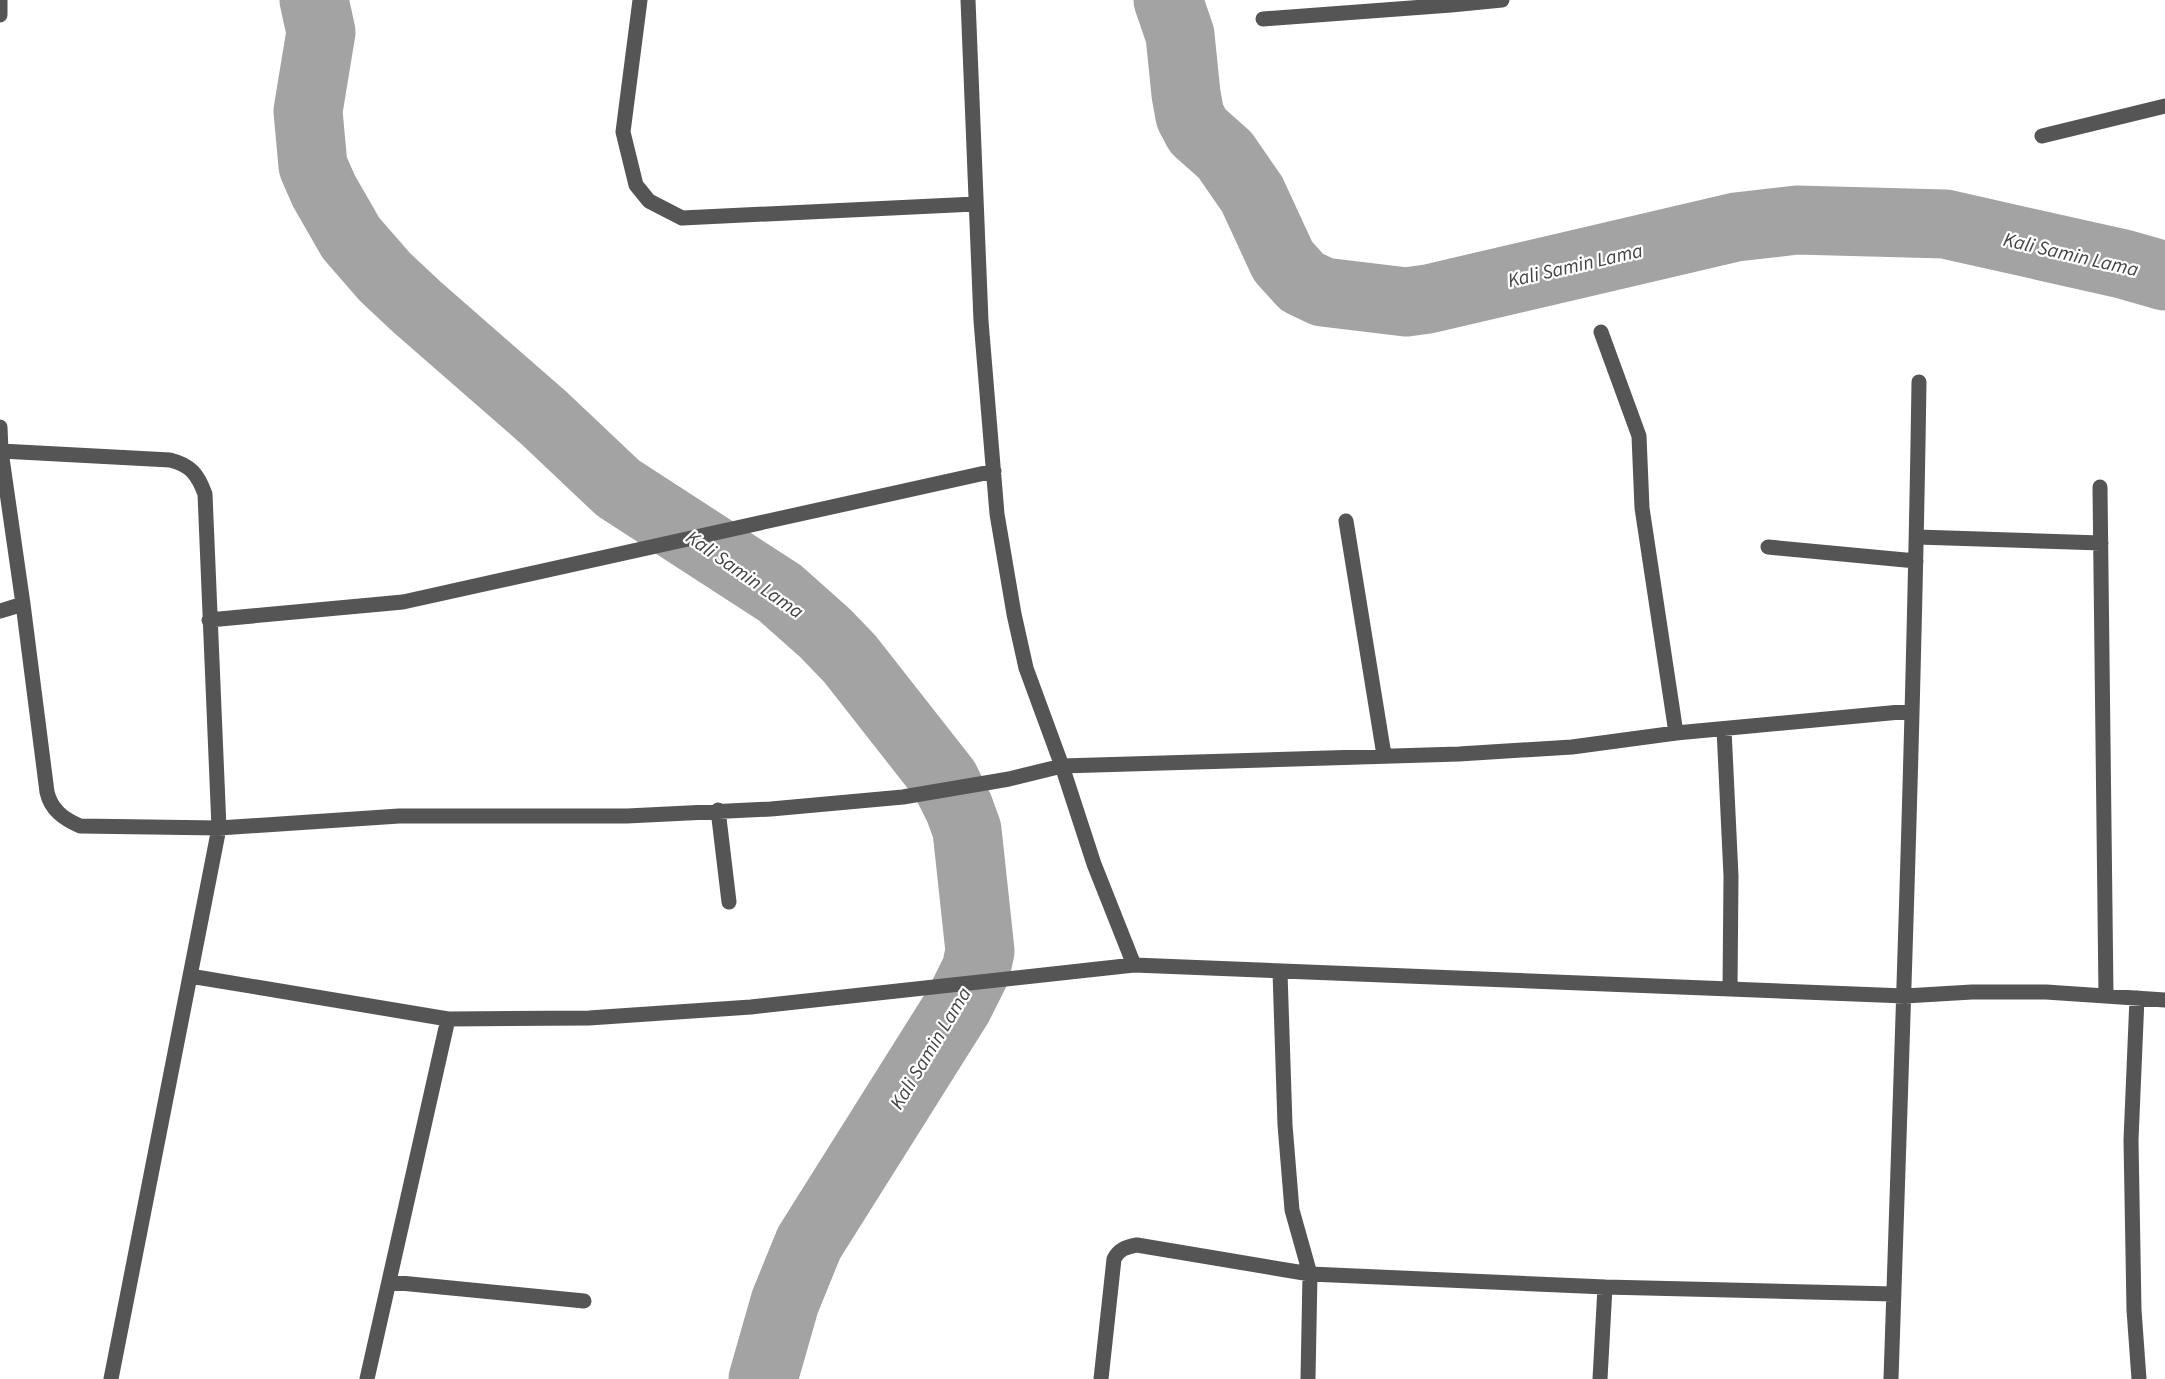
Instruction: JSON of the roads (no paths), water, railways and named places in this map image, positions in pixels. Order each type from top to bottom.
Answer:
[{"type":"street","points":[[0,0],[0,15]]},
{"type":"street","points":[[640,0],[623,132],[636,185],[656,206],[682,218],[975,204]]},
{"type":"street","points":[[968,0],[981,321],[994,471],[1014,614],[1026,668],[1062,766],[1094,864],[1134,965]]},
{"type":"street","points":[[1263,19],[1502,0]]},
{"type":"street","points":[[2042,136],[2165,106]]},
{"type":"street","points":[[1601,332],[1639,435],[1642,508],[1676,733]]},
{"type":"street","points":[[1891,1379],[1905,996],[1919,382]]},
{"type":"street","points":[[0,427],[1,451],[47,792],[49,801],[57,812],[66,820],[80,826],[219,828],[399,816],[627,816],[771,808],[903,797],[1009,779],[1062,766],[1459,754],[1572,747],[1676,733],[1911,711]]},
{"type":"street","points":[[1,451],[170,460],[183,463],[194,471],[205,494],[219,828],[111,1379]]},
{"type":"street","points":[[209,620],[403,602],[994,471]]},
{"type":"street","points":[[2100,487],[2106,995]]},
{"type":"street","points":[[1346,521],[1384,755]]},
{"type":"street","points":[[1917,537],[2101,543]]},
{"type":"street","points":[[1768,547],[1916,561]]},
{"type":"street","points":[[0,611],[23,604]]},
{"type":"street","points":[[1724,729],[1731,876],[1730,989]]},
{"type":"street","points":[[718,810],[729,902]]},
{"type":"street","points":[[190,976],[448,1019],[589,1018],[751,1007],[1134,965],[1905,996],[1972,992],[2036,992],[2165,1000]]},
{"type":"street","points":[[1280,972],[1285,1125],[1292,1210],[1310,1274],[1308,1379]]},
{"type":"street","points":[[2137,998],[2131,1140],[2134,1310],[2139,1379]]},
{"type":"street","points":[[367,1379],[448,1019]]},
{"type":"street","points":[[1101,1379],[1114,1259],[1118,1252],[1126,1247],[1137,1245],[1310,1274],[1605,1287],[1894,1294]]},
{"type":"street","points":[[390,1282],[584,1301]]},
{"type":"street","points":[[1600,1379],[1605,1287]]},
{"type":"waterway","name":"Kali Samin Lama","points":[[314,0],[321,32],[308,111],[313,166],[324,191],[351,238],[385,277],[417,307],[544,418],[618,488],[780,593],[825,633],[850,659],[945,780],[967,830],[980,951],[976,970],[958,1006],[809,1243],[785,1302],[763,1379]]},
{"type":"waterway","name":"Kali Samin Lama","points":[[1168,0],[1180,35],[1190,116],[1198,131],[1225,155],[1252,194],[1283,261],[1302,282],[1323,292],[1406,302],[1428,299],[1736,227],[1797,220],[1945,224],[2123,264],[2165,276]]}]
